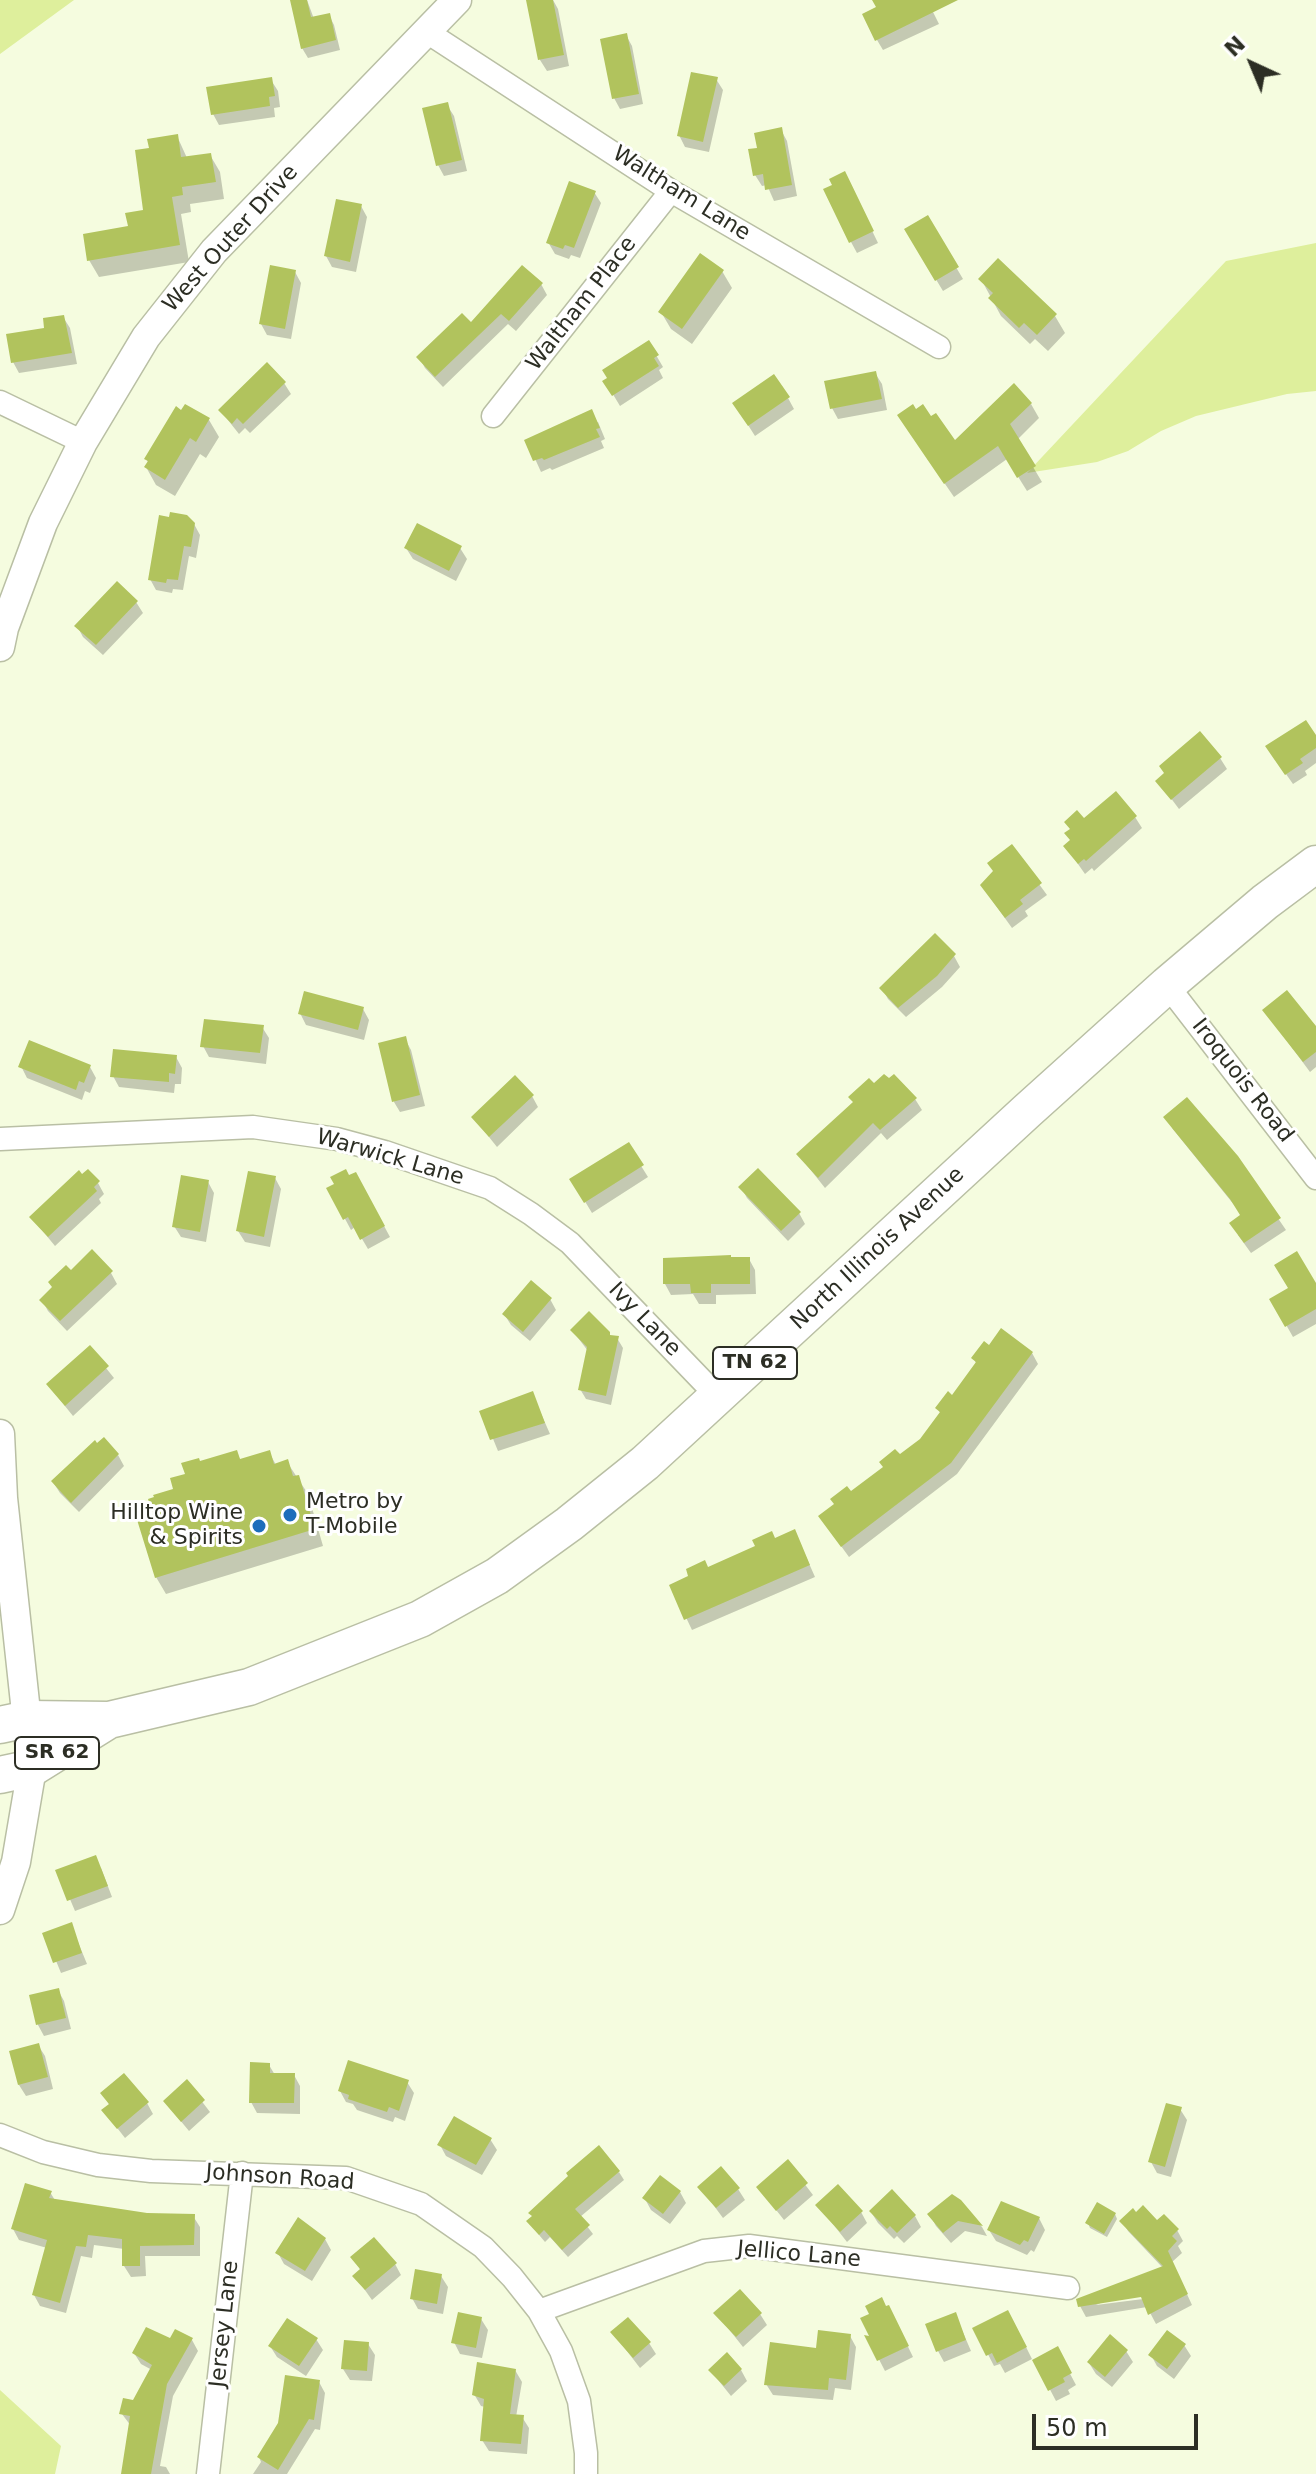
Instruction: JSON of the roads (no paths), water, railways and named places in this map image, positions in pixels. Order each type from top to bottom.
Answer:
[{"type":"highway","name":"North Illinois Avenue","points":[[109,1720],[249,1687],[420,1619],[497,1576],[645,1463],[1167,985],[1265,902],[1316,864]]},
{"type":"highway","name":"SR 62","points":[[14,1722],[109,1720]]},
{"type":"highway","name":"SR 62","points":[[16,1772],[109,1720]]},
{"type":"street","name":"West Outer Drive","points":[[0,647],[4,628],[43,523],[83,442],[146,337],[189,280],[255,207],[457,0]]},
{"type":"street","name":"Waltham Lane","points":[[427,32],[671,191],[939,347]]},
{"type":"street","name":"Waltham Place","points":[[493,416],[671,191]]},
{"type":"street","points":[[0,402],[83,442]]},
{"type":"street","name":"Iroquois Road","points":[[1167,985],[1316,1178]]},
{"type":"street","name":"Warwick Lane","points":[[0,1139],[253,1127],[305,1133],[385,1152],[490,1188],[570,1243]]},
{"type":"street","name":"Ivy Lane","points":[[570,1243],[718,1397]]},
{"type":"street","points":[[0,1434],[16,1772],[16,1862],[0,1910]]},
{"type":"street","name":"Johnson Road","points":[[0,2135],[43,2152],[98,2165],[151,2171],[346,2178],[421,2204],[483,2247],[539,2311],[561,2351],[579,2401],[586,2474]]},
{"type":"street","name":"Jersey Lane","points":[[208,2474],[242,2173]]},
{"type":"street","name":"Jellico Lane","points":[[539,2311],[704,2251],[749,2246],[1068,2288]]},
{"type":"place","name":"Metro by T-Mobile","points":[[290,1515]]},
{"type":"place","name":"Hilltop Wine & Spirits","points":[[259,1526]]}]
